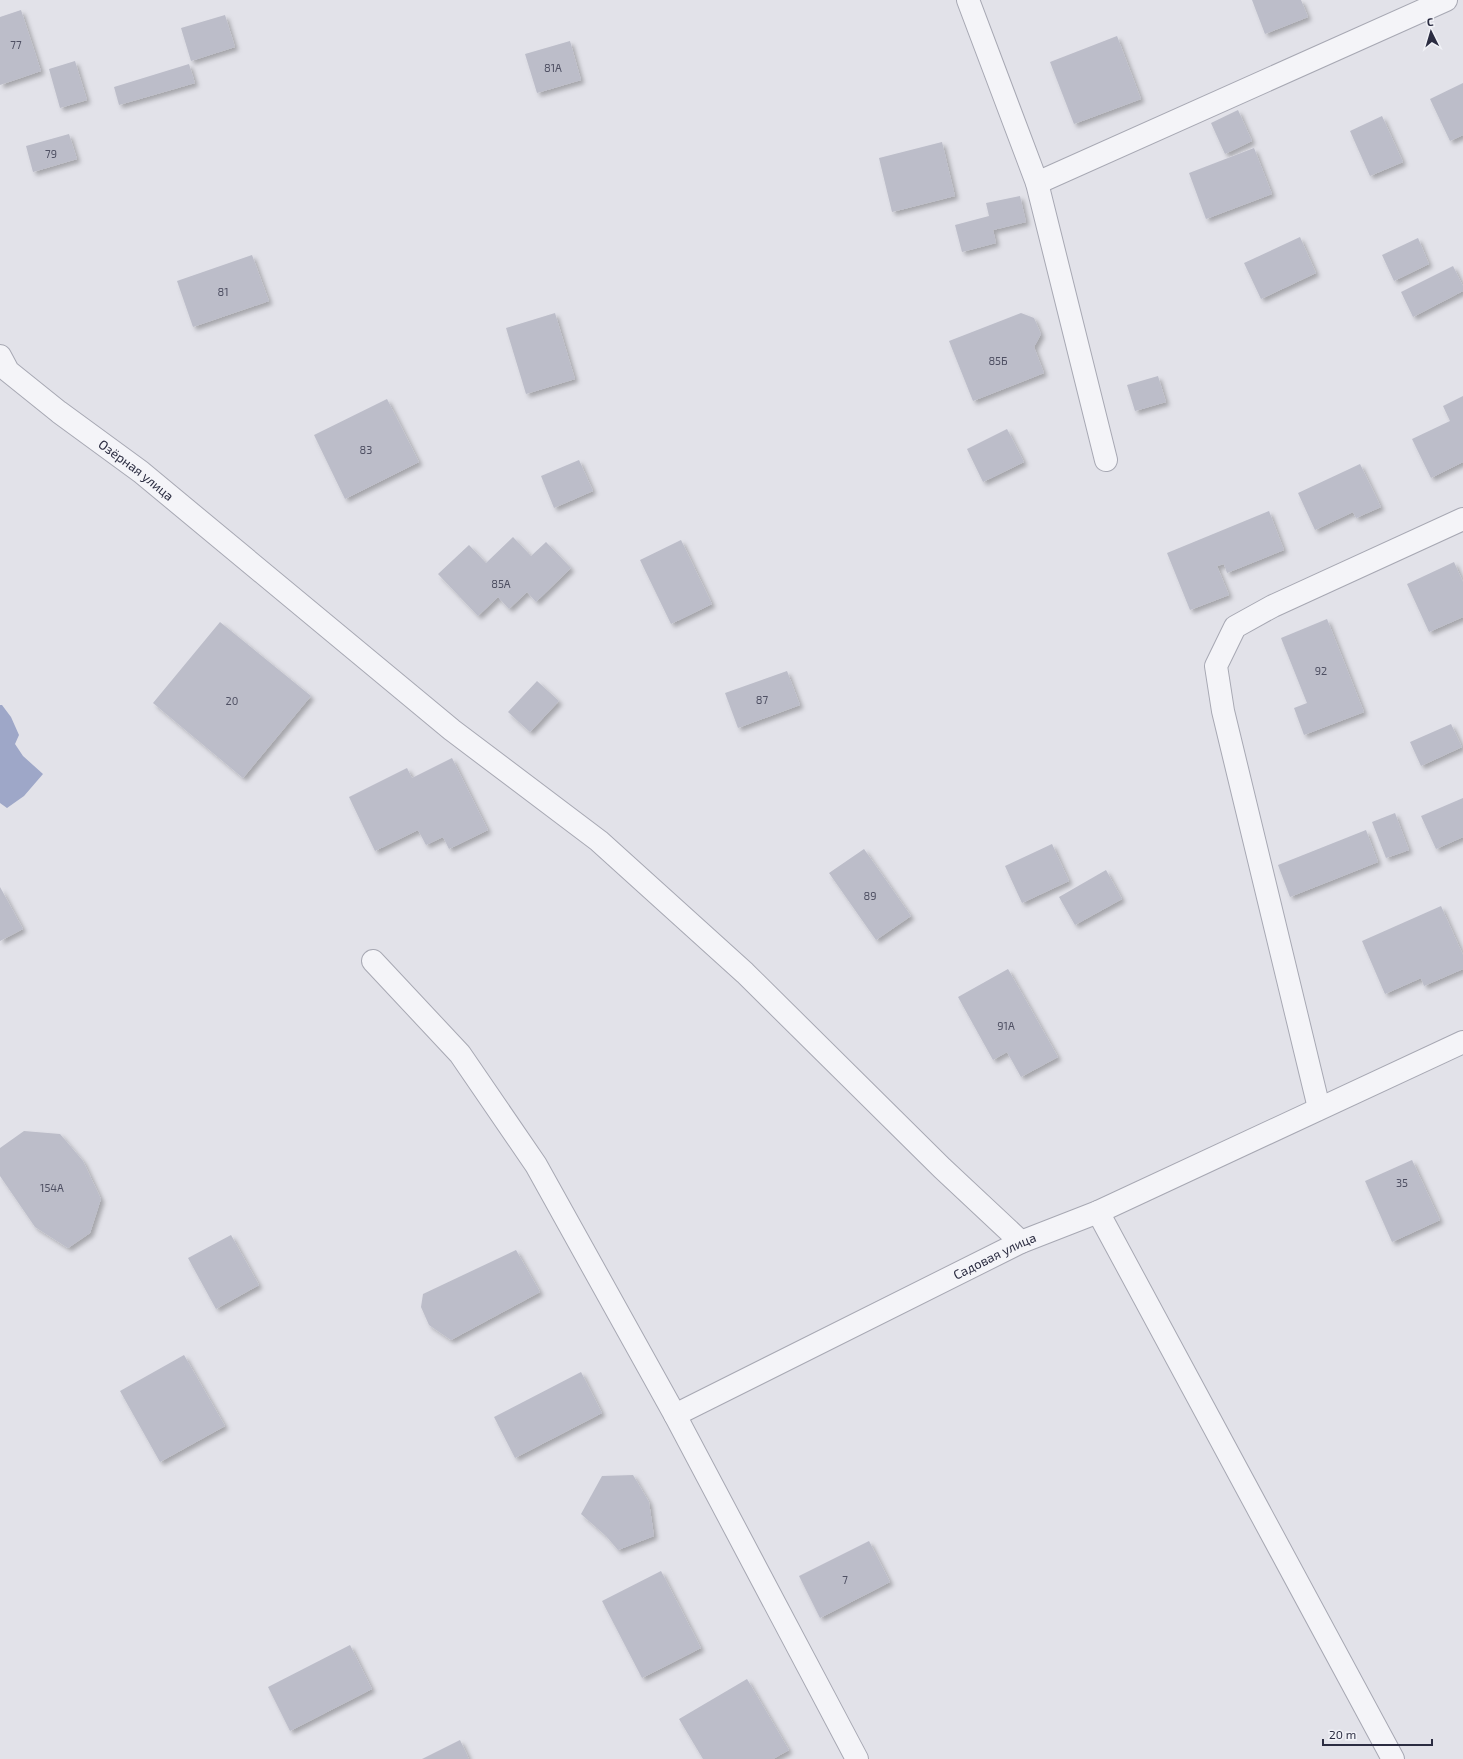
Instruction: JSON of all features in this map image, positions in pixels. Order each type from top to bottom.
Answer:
[{"type":"street","points":[[968,0],[1038,183],[1106,460]]},
{"type":"street","points":[[1038,183],[1446,0]]},
{"type":"street","name":"Озёрная улица","points":[[0,356],[8,371],[59,412],[141,472],[452,730],[600,841],[745,973],[942,1168],[1021,1242]]},
{"type":"street","points":[[1319,1108],[1223,711],[1216,666],[1235,627],[1273,606],[1463,519]]},
{"type":"street","points":[[372,961],[460,1054],[536,1165],[675,1415],[857,1759]]},
{"type":"street","name":"Садовая улица","points":[[675,1415],[1021,1242],[1098,1212],[1463,1042]]},
{"type":"street","points":[[1098,1212],[1393,1759]]},
{"type":"water","points":[[0,705],[2,705],[11,717],[19,735],[15,744],[23,756],[43,774],[24,796],[7,808],[0,803]]},
{"type":"building","points":[[1252,0],[1301,0],[1308,17],[1265,34]]},
{"type":"building","points":[[21,10],[41,71],[0,85],[0,17]]},
{"type":"building","points":[[225,15],[235,47],[191,61],[181,28]]},
{"type":"building","points":[[1117,36],[1141,99],[1074,124],[1050,62]]},
{"type":"building","points":[[570,41],[581,80],[537,93],[525,54]]},
{"type":"building","points":[[75,61],[87,100],[60,108],[49,69]]},
{"type":"building","points":[[189,64],[195,83],[119,105],[114,87]]},
{"type":"building","points":[[1463,83],[1463,135],[1450,141],[1430,99]]},
{"type":"building","points":[[1238,110],[1252,141],[1225,154],[1211,123]]},
{"type":"building","points":[[1382,116],[1403,162],[1370,176],[1350,131]]},
{"type":"building","points":[[69,134],[77,159],[33,172],[26,146]]},
{"type":"building","points":[[942,142],[955,196],[892,212],[879,158]]},
{"type":"building","points":[[1254,148],[1272,194],[1206,219],[1189,173]]},
{"type":"building","points":[[1020,196],[1026,222],[993,230],[996,243],[962,252],[955,225],[989,216],[986,203]]},
{"type":"building","points":[[1300,237],[1316,273],[1261,299],[1244,263]]},
{"type":"building","points":[[1418,238],[1429,264],[1394,281],[1382,255]]},
{"type":"building","points":[[252,255],[269,301],[193,327],[177,281]]},
{"type":"building","points":[[1453,266],[1463,286],[1463,291],[1413,317],[1401,292]]},
{"type":"building","points":[[555,313],[575,379],[526,394],[506,328]]},
{"type":"building","points":[[1021,313],[1034,318],[1041,334],[1034,347],[1044,373],[973,401],[949,341]]},
{"type":"building","points":[[1158,376],[1166,402],[1135,411],[1127,385]]},
{"type":"building","points":[[1463,396],[1463,462],[1431,478],[1412,439],[1450,421],[1443,406]]},
{"type":"building","points":[[387,399],[419,462],[345,499],[314,435]]},
{"type":"building","points":[[1007,429],[1024,462],[983,482],[967,449]]},
{"type":"building","points":[[579,460],[593,491],[554,508],[541,476]]},
{"type":"building","points":[[1360,464],[1381,507],[1356,518],[1353,512],[1315,530],[1298,493]]},
{"type":"building","points":[[1269,511],[1284,550],[1227,573],[1224,564],[1217,566],[1229,595],[1190,610],[1167,553]]},
{"type":"building","points":[[513,537],[531,556],[546,542],[571,568],[536,602],[527,592],[509,609],[498,597],[478,616],[438,574],[469,545],[486,563]]},
{"type":"building","points":[[681,540],[712,604],[671,624],[640,560]]},
{"type":"building","points":[[1454,562],[1463,582],[1463,617],[1429,632],[1407,584]]},
{"type":"building","points":[[1327,619],[1364,712],[1304,735],[1294,708],[1307,703],[1281,638]]},
{"type":"building","points":[[220,622],[311,696],[243,778],[153,703]]},
{"type":"building","points":[[787,671],[800,705],[738,728],[725,693]]},
{"type":"building","points":[[537,681],[559,701],[530,732],[508,712]]},
{"type":"building","points":[[1451,724],[1462,747],[1421,766],[1410,742]]},
{"type":"building","points":[[452,758],[488,830],[449,849],[443,837],[426,845],[418,830],[375,851],[349,797],[407,768],[412,778]]},
{"type":"building","points":[[1463,798],[1463,837],[1436,849],[1421,816]]},
{"type":"building","points":[[1395,813],[1409,850],[1386,858],[1372,822]]},
{"type":"building","points":[[1366,830],[1378,862],[1290,897],[1278,865]]},
{"type":"building","points":[[1052,844],[1069,881],[1022,903],[1005,866]]},
{"type":"building","points":[[864,849],[911,916],[876,940],[829,873]]},
{"type":"building","points":[[1106,870],[1122,899],[1075,925],[1059,897]]},
{"type":"building","points":[[0,887],[23,929],[0,941]]},
{"type":"building","points":[[1441,906],[1463,955],[1463,969],[1424,986],[1421,978],[1385,994],[1362,941]]},
{"type":"building","points":[[1008,969],[1058,1057],[1021,1077],[1007,1052],[993,1060],[958,997]]},
{"type":"building","points":[[24,1131],[60,1134],[83,1161],[101,1199],[90,1233],[68,1248],[35,1227],[0,1176],[0,1148]]},
{"type":"building","points":[[1412,1160],[1440,1220],[1392,1242],[1365,1181]]},
{"type":"building","points":[[231,1235],[259,1285],[216,1309],[188,1258]]},
{"type":"building","points":[[516,1250],[540,1292],[451,1340],[429,1325],[421,1307],[423,1294]]},
{"type":"building","points":[[184,1355],[225,1426],[160,1462],[120,1391]]},
{"type":"building","points":[[581,1372],[602,1413],[515,1458],[494,1417]]},
{"type":"building","points":[[633,1475],[649,1502],[654,1536],[618,1550],[606,1536],[581,1514],[602,1476]]},
{"type":"building","points":[[869,1541],[890,1582],[820,1618],[799,1576]]},
{"type":"building","points":[[661,1571],[701,1648],[642,1678],[602,1601]]},
{"type":"building","points":[[350,1645],[372,1689],[290,1731],[268,1687]]},
{"type":"building","points":[[747,1679],[789,1750],[773,1759],[703,1759],[679,1719]]},
{"type":"building","points":[[460,1740],[469,1759],[422,1759]]}]
